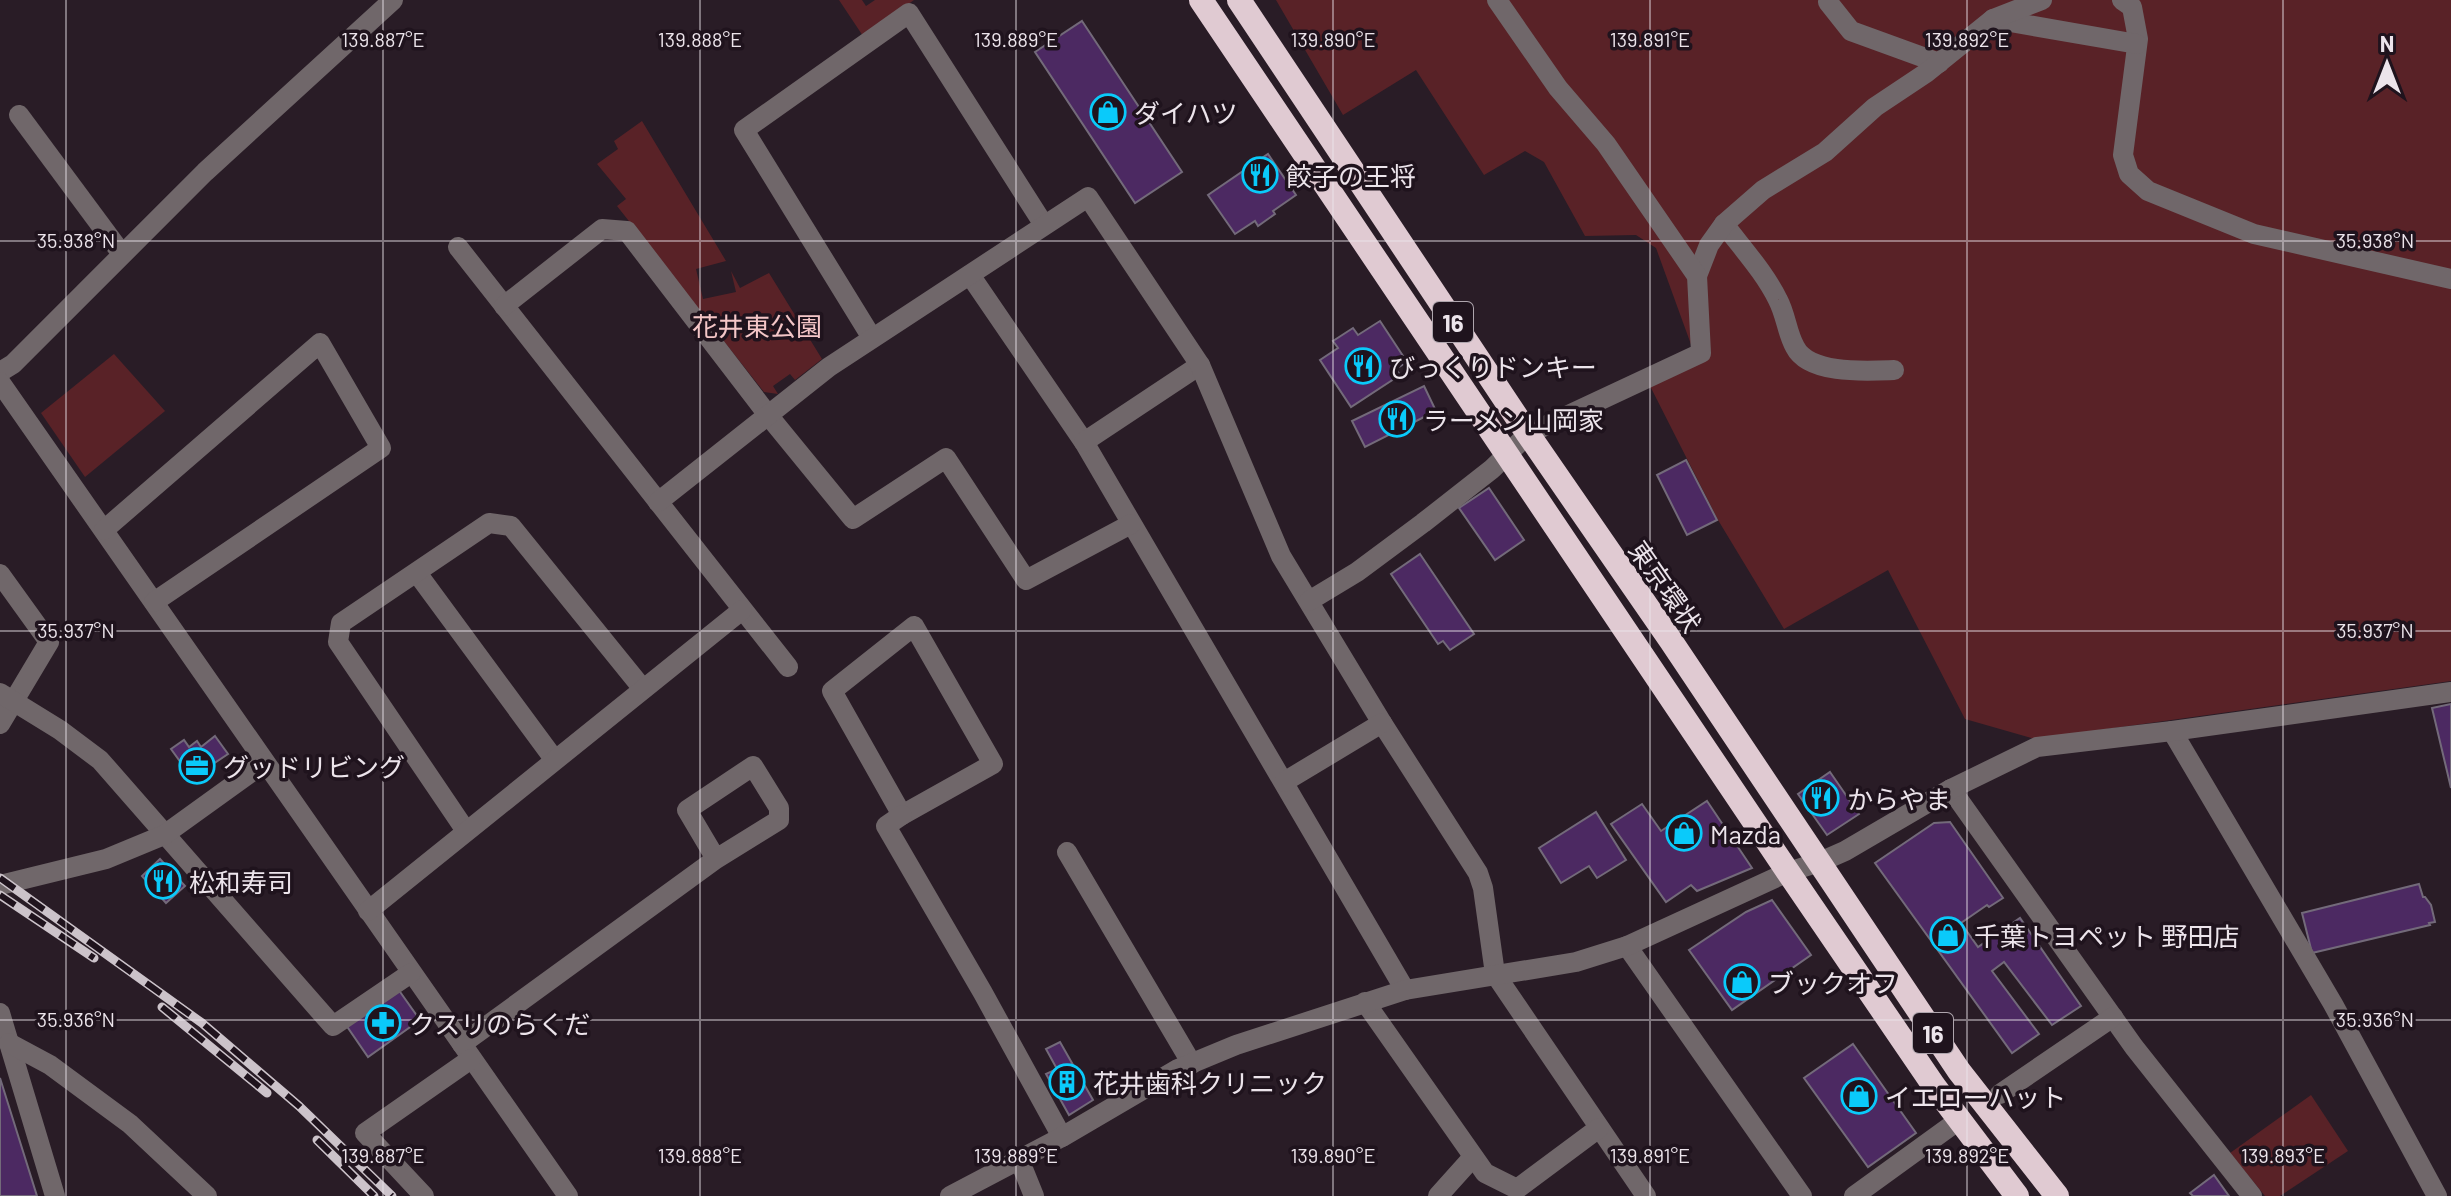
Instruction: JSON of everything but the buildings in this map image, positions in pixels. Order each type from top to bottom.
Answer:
[{"type":"highway","name":"16","points":[[1201,0],[1788,872],[1959,1120],[2017,1196]]},
{"type":"highway","name":"東京環状","points":[[1239,0],[1959,1071],[2057,1196]]},
{"type":"street","points":[[0,372],[13,364],[270,111],[393,0]]},
{"type":"street","points":[[1497,0],[1558,88],[1606,144],[1697,276]]},
{"type":"street","points":[[1309,601],[1357,572],[1423,523],[1507,456],[1528,434],[1701,353],[1697,276],[1709,245],[1724,224],[1763,190],[1825,152],[1875,107],[1939,63],[1993,19],[2042,0]]},
{"type":"street","points":[[2122,0],[2132,7],[2137,44],[2123,155],[2129,174],[2148,191],[2254,234],[2451,279]]},
{"type":"street","points":[[1828,2],[1851,31],[1939,63]]},
{"type":"street","points":[[872,338],[744,130],[909,13],[1044,225]]},
{"type":"street","points":[[1993,19],[2137,44]]},
{"type":"street","points":[[19,115],[122,254]]},
{"type":"street","points":[[658,502],[807,383],[1088,197],[1200,365],[1281,556],[1478,873],[1483,888],[1495,974],[1646,1196]]},
{"type":"street","points":[[1724,224],[1779,301],[1795,350],[1804,358],[1824,367],[1894,370]]},
{"type":"street","points":[[504,306],[602,229],[627,231],[768,415],[853,519],[946,458],[1026,580],[1131,524]]},
{"type":"street","points":[[458,247],[788,667]]},
{"type":"street","points":[[970,275],[1084,442],[1405,990]]},
{"type":"street","points":[[104,530],[320,343],[381,448],[154,602]]},
{"type":"street","points":[[1084,442],[1200,365]]},
{"type":"street","points":[[0,382],[568,1196]]},
{"type":"street","points":[[466,831],[338,642],[341,623],[489,523],[511,526],[643,689]]},
{"type":"street","points":[[417,573],[554,759]]},
{"type":"street","points":[[0,574],[49,642],[7,697],[0,724]]},
{"type":"street","points":[[368,911],[742,610]]},
{"type":"street","points":[[902,815],[832,691],[914,626],[993,764],[886,826],[968,966],[1062,1137]]},
{"type":"street","points":[[950,1196],[1062,1137],[1178,1069],[1251,1039],[1405,990],[1576,962],[1627,946],[1788,872],[1845,851],[1951,789],[2037,747],[2451,692]]},
{"type":"street","points":[[7,697],[60,730],[100,760],[333,1026],[411,973]]},
{"type":"street","points":[[1284,782],[1382,723]]},
{"type":"street","points":[[2172,731],[2333,1004],[2437,1196]]},
{"type":"street","points":[[0,885],[106,859],[164,835],[264,763]]},
{"type":"street","points":[[424,1196],[365,1133],[466,1051],[716,859],[779,820],[779,808],[753,766],[687,810],[716,859]]},
{"type":"street","points":[[1951,789],[2113,1017],[2252,1196]]},
{"type":"street","points":[[1067,852],[1192,1064]]},
{"type":"street","points":[[1627,946],[1802,1196]]},
{"type":"street","points":[[1365,1002],[1485,1173],[1517,1189],[1599,1128]]},
{"type":"street","points":[[0,1013],[55,1196]]},
{"type":"street","points":[[2000,1094],[2113,1017]]},
{"type":"street","points":[[9,1043],[50,1065],[130,1124],[207,1196]]},
{"type":"street","points":[[1854,1196],[1959,1120]]},
{"type":"street","points":[[1438,1196],[1473,1157]]},
{"type":"street","points":[[1019,1159],[1034,1196]]},
{"type":"green space","points":[[839,0],[862,0],[866,6],[875,0],[914,0],[863,36]]},
{"type":"green space","points":[[1276,0],[2451,0],[2451,681],[2035,739],[1965,719],[1888,570],[1784,629],[1718,520],[1648,382],[1697,361],[1656,248],[1636,235],[1585,236],[1544,162],[1525,151],[1484,175],[1416,70],[1343,115]]},
{"type":"green space","name":"花井東公園","points":[[642,121],[726,261],[696,269],[703,299],[736,292],[731,271],[740,288],[769,273],[822,359],[795,380],[790,374],[773,386],[778,394],[764,392],[617,206],[626,199],[597,164],[618,149],[614,141]]},
{"type":"green space","points":[[114,354],[165,411],[85,477],[41,413]]},
{"type":"green space","points":[[2311,1095],[2348,1151],[2280,1196],[2265,1196],[2230,1153]]},
{"type":"railway","points":[[0,878],[202,1023],[299,1106],[392,1196]]},
{"type":"railway","points":[[0,895],[94,958]]},
{"type":"railway","points":[[162,1007],[267,1093]]},
{"type":"railway","points":[[317,1140],[374,1196]]},
{"type":"place","name":"ダイハツ","points":[[1108,112]]},
{"type":"place","name":"餃子の王将","points":[[1260,175]]},
{"type":"place","name":"びっくりドンキー","points":[[1363,366]]},
{"type":"place","name":"ラーメン山岡家","points":[[1397,419]]},
{"type":"place","name":"グッドリビング","points":[[197,766]]},
{"type":"place","name":"からやま","points":[[1821,798]]},
{"type":"place","name":"Mazda","points":[[1684,833]]},
{"type":"place","name":"松和寿司","points":[[163,881]]},
{"type":"place","name":"千葉トヨペット 野田店","points":[[1948,935]]},
{"type":"place","name":"ブックオフ","points":[[1742,982]]},
{"type":"place","name":"クスリのらくだ","points":[[383,1023]]},
{"type":"place","name":"花井歯科クリニック","points":[[1067,1082]]},
{"type":"place","name":"イエローハット","points":[[1859,1096]]}]
